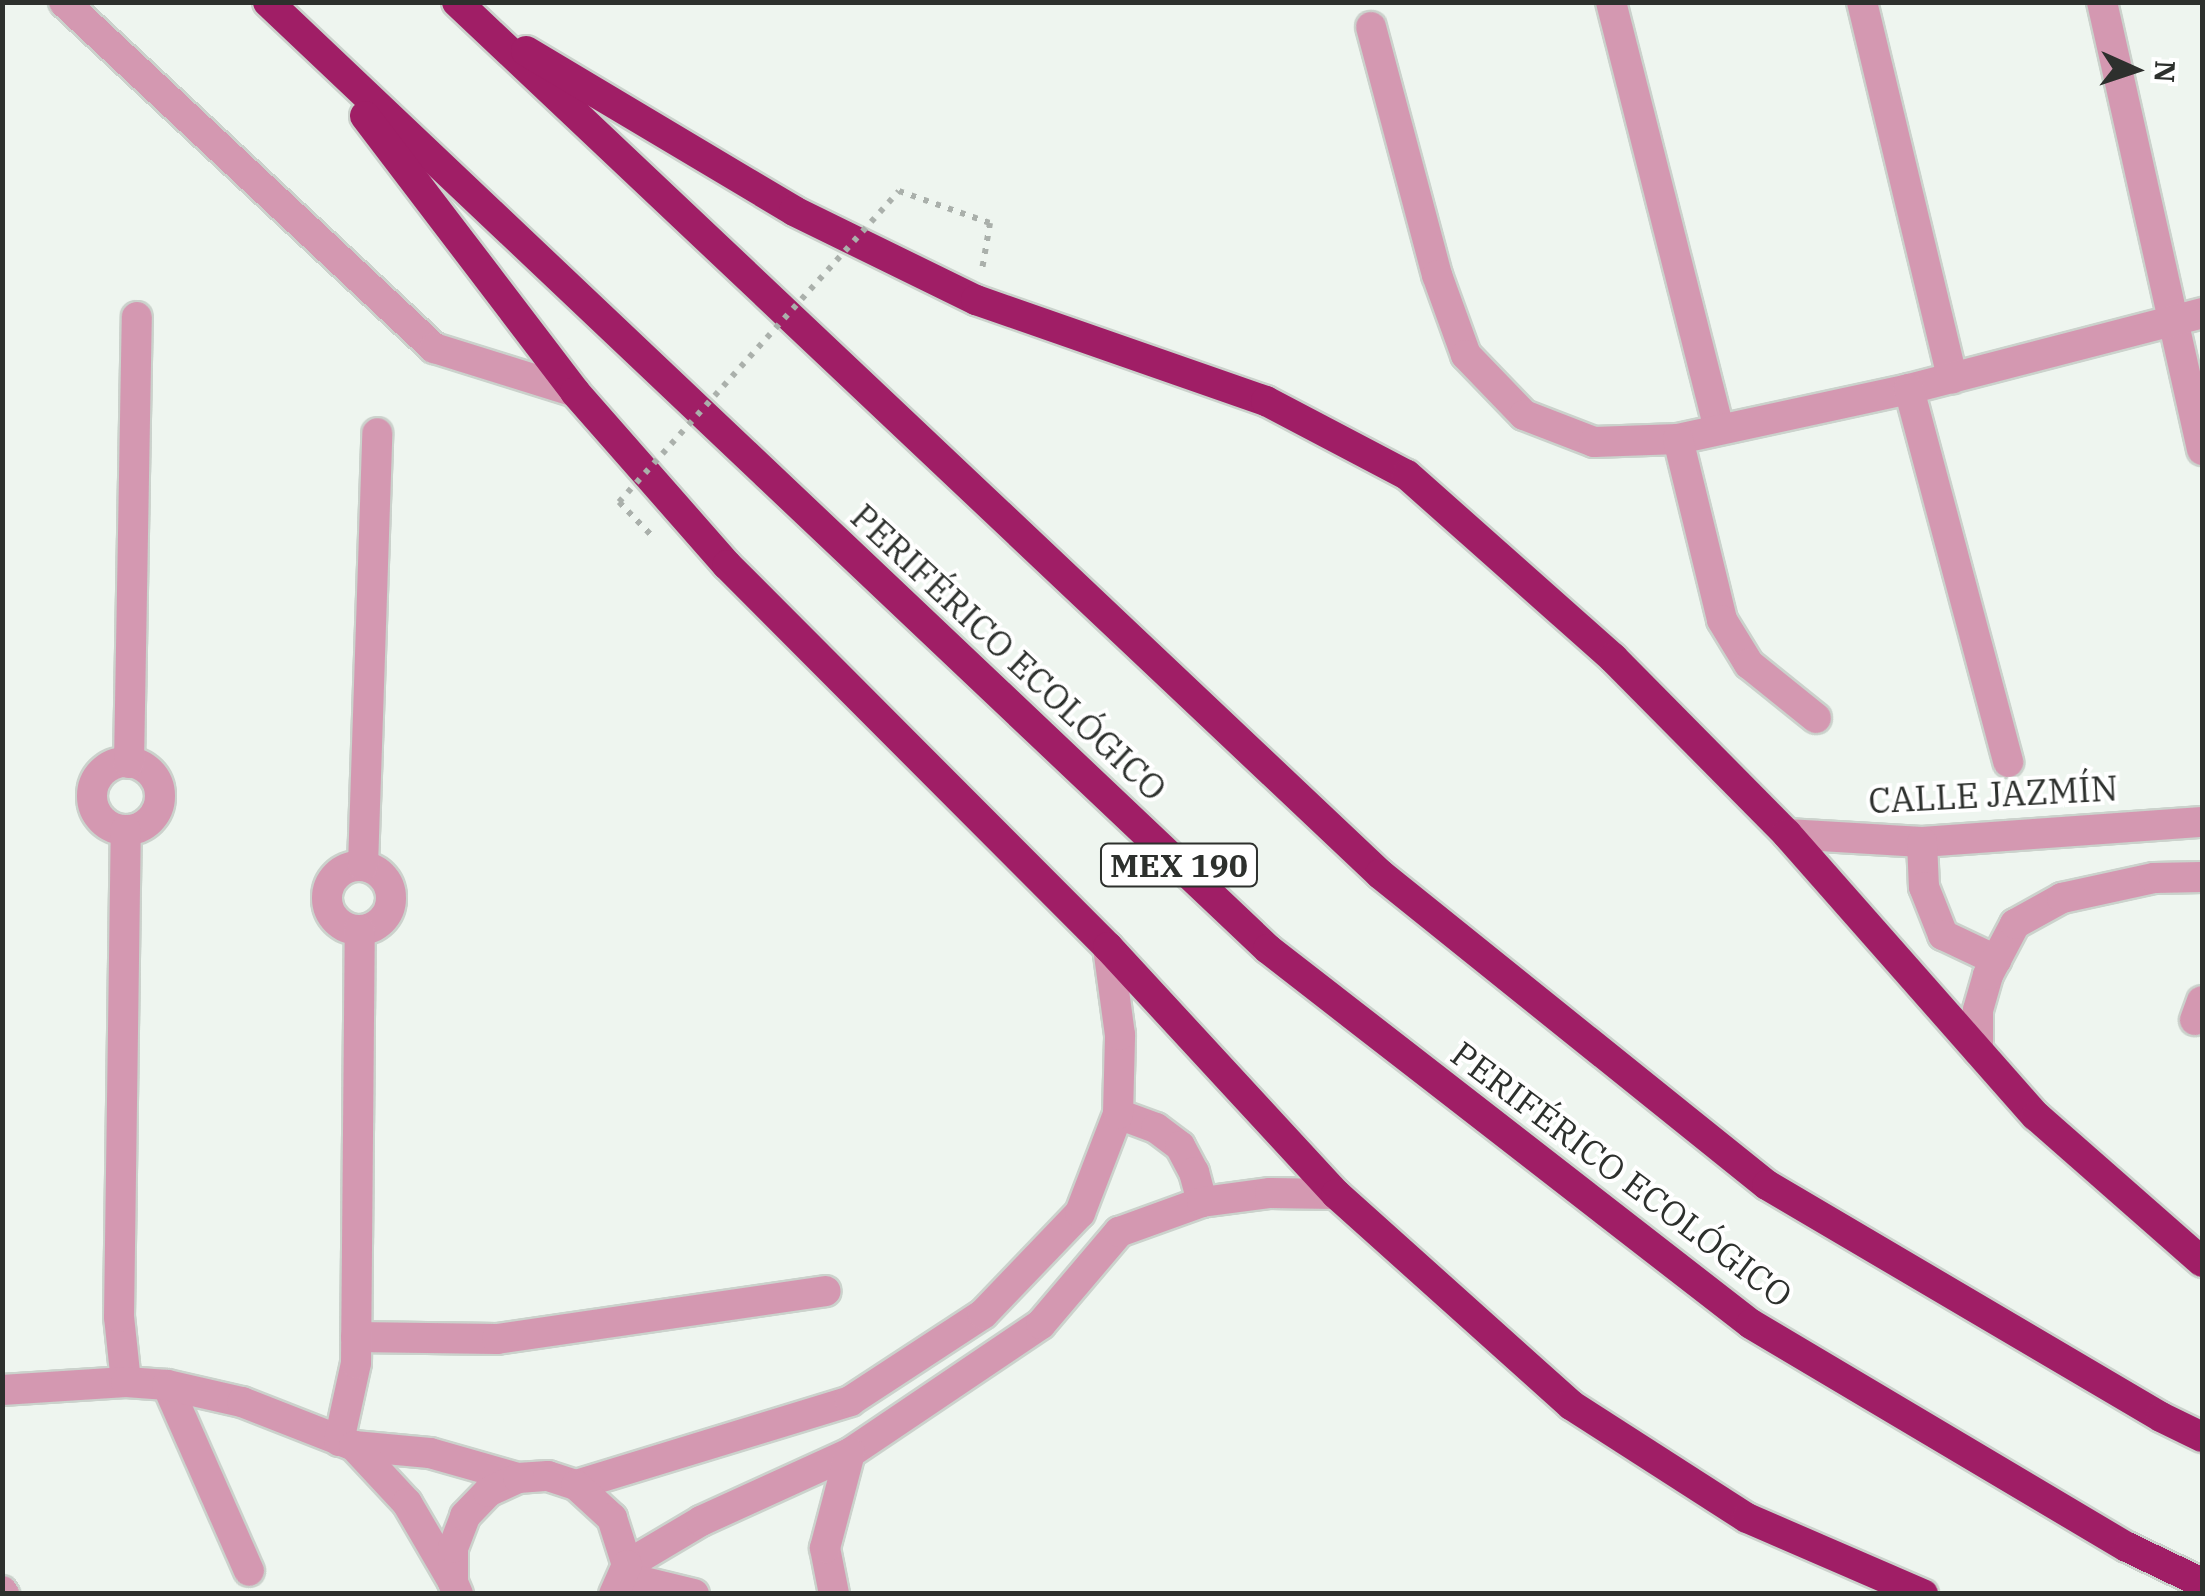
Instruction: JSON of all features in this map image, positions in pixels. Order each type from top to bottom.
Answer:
[{"type":"highway","name":"PERIFÉRICO ECOLÓGICO","points":[[268,2],[1268,949],[1751,1324],[2127,1547],[2202,1584]]},
{"type":"highway","points":[[467,12],[794,211],[976,300],[1266,401],[1406,475],[1613,658],[1788,834],[2036,1116],[2202,1262]]},
{"type":"highway","points":[[467,12],[1380,874],[1766,1185],[2161,1418],[2202,1436]]},
{"type":"highway","points":[[312,46],[575,392],[727,565],[1108,947],[1336,1194],[1571,1404],[1747,1518],[1922,1594]]},
{"type":"street","points":[[64,2],[434,348],[575,392]]},
{"type":"street","points":[[1611,2],[1719,429]]},
{"type":"street","points":[[1862,2],[1952,378]]},
{"type":"street","points":[[2102,2],[2202,450]]},
{"type":"street","points":[[1371,27],[1437,275],[1466,356],[1524,415],[1594,442],[1678,438],[1908,389],[2202,313]]},
{"type":"street","points":[[129,763],[137,318]]},
{"type":"street","points":[[1908,389],[2008,762]]},
{"type":"street","points":[[363,866],[378,433]]},
{"type":"street","points":[[1678,438],[1722,620],[1750,664],[1816,718]]},
{"type":"street","points":[[129,763],[147,770],[156,779],[160,798],[150,820],[126,830],[102,820],[93,795],[104,771],[129,763]]},
{"type":"street","name":"CALLE JAZMÍN","points":[[1788,834],[1922,842],[2202,822]]},
{"type":"street","points":[[126,830],[118,1317],[126,1382]]},
{"type":"street","points":[[1922,842],[1924,887],[1944,935],[1996,960]]},
{"type":"street","points":[[363,866],[384,877],[391,899],[382,920],[360,930],[336,920],[327,896],[338,873],[363,866]]},
{"type":"street","points":[[1978,1051],[1978,1010],[1996,960],[2016,924],[2062,898],[2154,878],[2202,876]]},
{"type":"street","points":[[346,1444],[356,1338],[360,930]]},
{"type":"street","points":[[576,1485],[850,1402],[983,1314],[1080,1212],[1118,1114],[1120,1035],[1108,947]]},
{"type":"street","points":[[1118,1114],[1156,1128],[1180,1146],[1194,1172],[1202,1202]]},
{"type":"street","points":[[622,1578],[701,1521],[850,1453],[1041,1324],[1119,1232],[1202,1202],[1270,1193],[1336,1194]]},
{"type":"street","points":[[356,1338],[498,1339],[826,1290]]},
{"type":"street","points":[[2,1390],[126,1382],[167,1386],[242,1402],[346,1444],[430,1453],[518,1478],[548,1476],[576,1485],[612,1518],[622,1578]]},
{"type":"street","points":[[167,1386],[250,1571]]},
{"type":"street","points":[[346,1444],[407,1503],[456,1588]]},
{"type":"street","points":[[834,1594],[825,1548],[850,1453]]},
{"type":"street","points":[[456,1588],[452,1548],[465,1516],[488,1492],[518,1478]]},
{"type":"street","points":[[622,1578],[694,1594]]},
{"type":"path","points":[[619,502],[899,191],[990,223],[976,300]]}]
